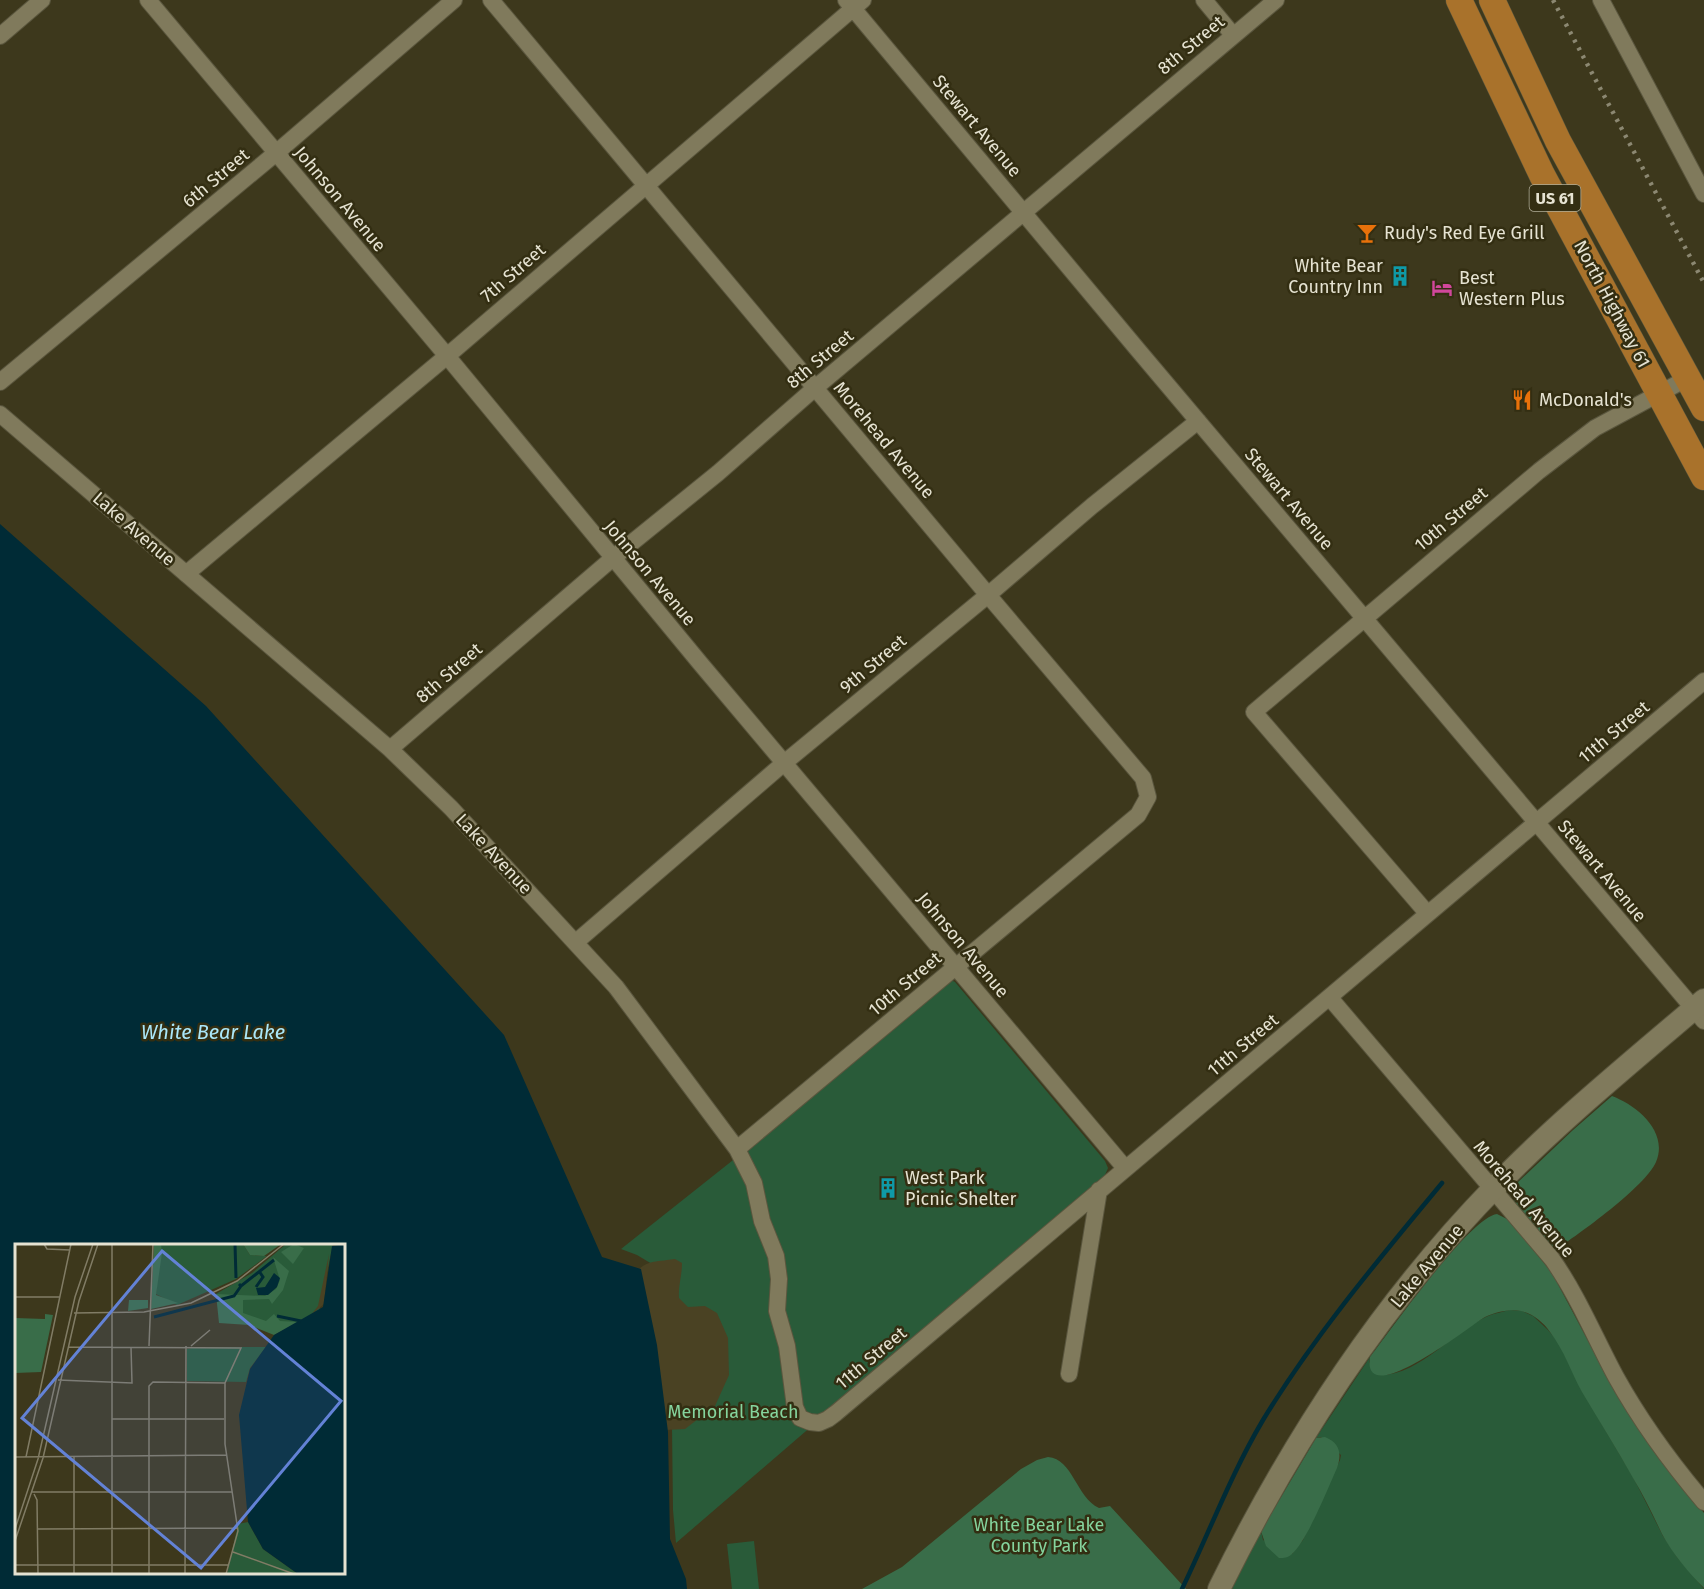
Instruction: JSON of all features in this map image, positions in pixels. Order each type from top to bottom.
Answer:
[{"type":"main road","name":"North Highway 61","points":[[1459,0],[1542,175],[1704,477]]},
{"type":"main road","name":"North Highway 61","points":[[1492,0],[1558,141],[1704,408]]},
{"type":"main road","name":"Lake Avenue","points":[[1219,1589],[1280,1474],[1342,1376],[1410,1285],[1492,1190],[1550,1132],[1700,1010]]},
{"type":"street","points":[[0,36],[42,0]]},
{"type":"street","name":"Johnson Avenue","points":[[148,0],[1125,1168]]},
{"type":"street","name":"6th Street","points":[[0,382],[276,153],[454,0]]},
{"type":"street","name":"Morehead Avenue","points":[[491,0],[1143,778],[1148,797]]},
{"type":"street","points":[[1204,0],[1233,35]]},
{"type":"street","name":"8th Street","points":[[390,748],[1276,0]]},
{"type":"street","points":[[1601,0],[1704,194]]},
{"type":"street","name":"7th Street","points":[[186,574],[447,356],[854,3]]},
{"type":"street","name":"Stewart Avenue","points":[[854,3],[1024,213],[1198,421],[1537,824],[1700,1010]]},
{"type":"street","name":"10th Street","points":[[1427,913],[1254,712],[1539,471],[1594,428],[1688,378]]},
{"type":"street","name":"Lake Avenue","points":[[0,414],[390,748],[451,808],[616,987],[737,1149],[754,1183],[762,1221],[776,1256],[779,1279],[778,1319],[787,1346],[795,1407],[800,1418]]},
{"type":"street","name":"9th Street","points":[[576,942],[784,763],[1092,506],[1198,421]]},
{"type":"street","name":"11th Street","points":[[800,1418],[819,1423],[828,1419],[1704,681]]},
{"type":"street","name":"10th Street","points":[[737,1149],[1138,815],[1148,797]]},
{"type":"street","name":"Morehead Avenue","points":[[1330,998],[1557,1267],[1637,1412],[1668,1457],[1704,1502]]},
{"type":"street","points":[[1069,1374],[1100,1190]]},
{"type":"green space","name":"Memorial Beach","points":[[951,980],[1105,1161],[1108,1168],[1105,1175],[1063,1217],[813,1425],[676,1543],[673,1510],[672,1427],[652,1264],[621,1249],[752,1145]]},
{"type":"green space","points":[[1612,1096],[1640,1113],[1654,1130],[1659,1151],[1656,1162],[1650,1172],[1626,1196],[1555,1250],[1515,1203],[1513,1193],[1517,1183]]},
{"type":"green space","points":[[1497,1214],[1509,1220],[1552,1273],[1603,1369],[1678,1482],[1704,1513],[1704,1588],[1666,1541],[1637,1485],[1582,1392],[1559,1346],[1547,1328],[1534,1316],[1517,1310],[1485,1317],[1442,1347],[1400,1371],[1383,1376],[1372,1372],[1370,1357],[1412,1301],[1469,1234],[1485,1220]]},
{"type":"green space","points":[[1510,1310],[1522,1311],[1533,1316],[1559,1343],[1581,1389],[1633,1477],[1663,1536],[1704,1589],[1232,1589],[1261,1531],[1263,1540],[1292,1554],[1303,1540],[1341,1455],[1321,1437],[1316,1438],[1370,1357],[1369,1362],[1379,1375],[1393,1374],[1408,1369],[1475,1323],[1491,1315]]},
{"type":"green space","points":[[1325,1437],[1337,1446],[1339,1458],[1337,1468],[1304,1538],[1290,1555],[1286,1558],[1279,1558],[1266,1546],[1261,1531],[1316,1438]]},
{"type":"green space","name":"White Bear Lake County Park","points":[[1048,1457],[1063,1464],[1091,1503],[1099,1508],[1110,1506],[1186,1589],[862,1589],[902,1567],[1021,1469]]},
{"type":"green space","points":[[754,1541],[759,1589],[732,1589],[727,1544]]},
{"type":"sand","points":[[675,1259],[682,1263],[679,1298],[688,1307],[705,1306],[717,1313],[728,1338],[729,1375],[715,1406],[685,1429],[665,1430],[628,1279],[649,1263]]},
{"type":"water","name":"White Bear Lake","points":[[0,524],[206,706],[504,1035],[602,1257],[641,1269],[657,1345],[668,1432],[670,1539],[686,1579],[687,1589],[0,1589]]},
{"type":"waterway","points":[[1182,1589],[1241,1461],[1263,1420],[1304,1358],[1348,1298],[1442,1183]]},
{"type":"railway","points":[[1553,0],[1704,283]]},
{"type":"place","name":"Rudy's Red Eye Grill","points":[[1367,233]]},
{"type":"place","name":"White Bear Country Inn","points":[[1400,276]]},
{"type":"place","name":"Best Western Plus","points":[[1442,288]]},
{"type":"place","name":"McDonald's","points":[[1522,400]]},
{"type":"place","name":"West Park Picnic Shelter","points":[[888,1188]]}]
